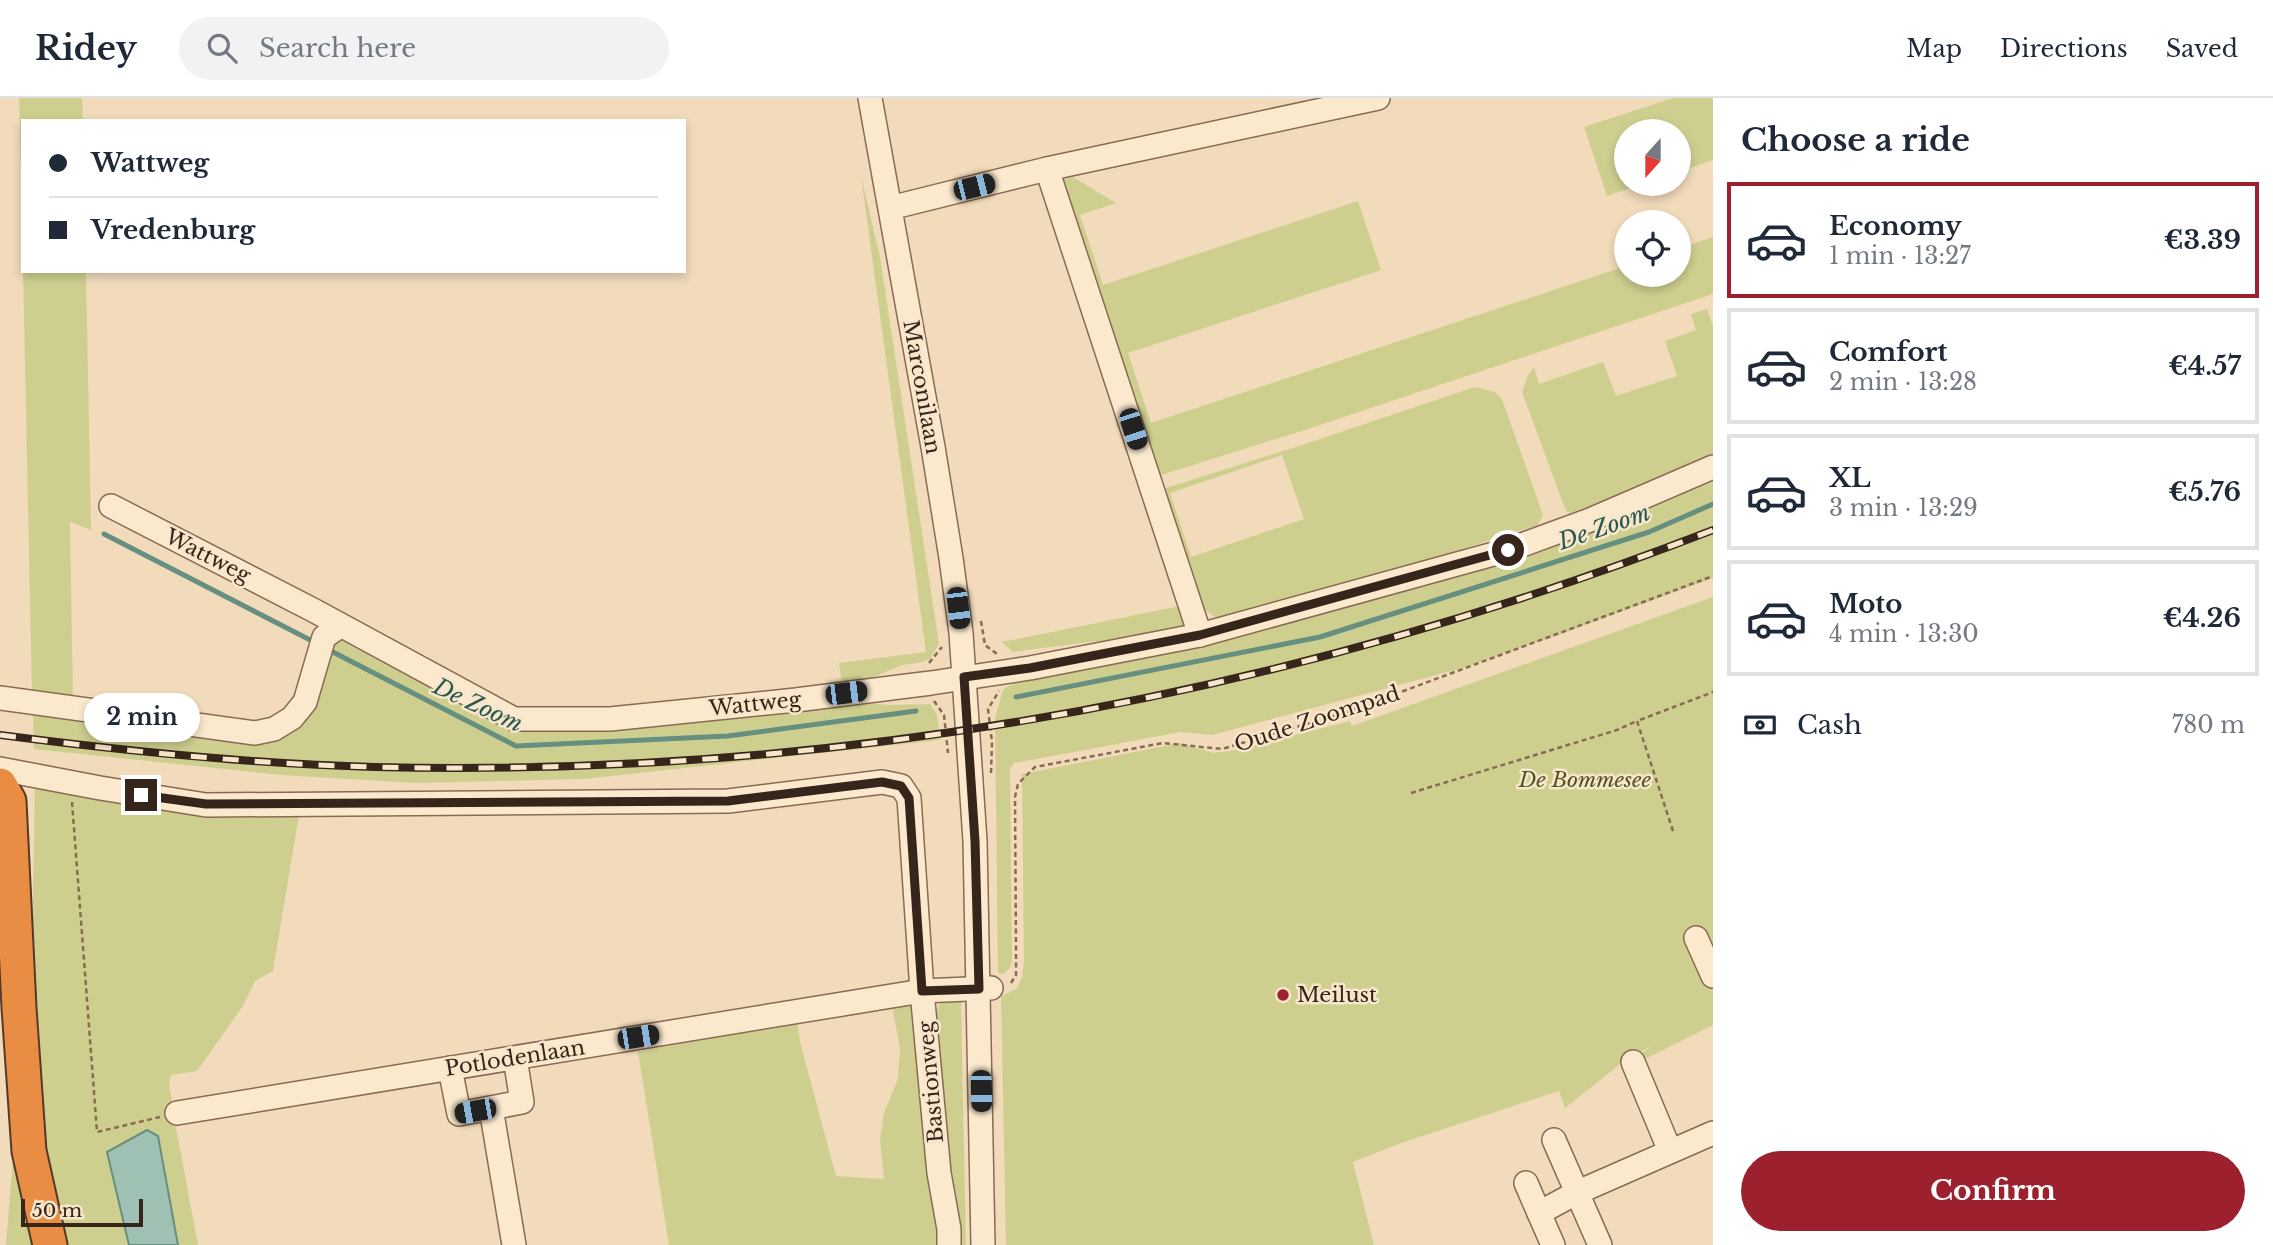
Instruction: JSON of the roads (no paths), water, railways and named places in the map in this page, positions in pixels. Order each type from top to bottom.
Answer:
[{"type":"highway","points":[[5,793],[29,1151],[50,1245]]},
{"type":"street","name":"Marconilaan","points":[[870,98],[951,558],[964,677],[985,988],[983,1245]]},
{"type":"street","points":[[890,205],[902,205],[1047,169],[1378,98]]},
{"type":"street","points":[[1047,169],[1200,635]]},
{"type":"street","name":"Wattweg","points":[[111,506],[313,610],[332,631],[514,719],[610,719],[809,698],[1030,668],[1200,635],[1508,550],[1590,520],[1713,467]]},
{"type":"street","points":[[0,698],[255,733],[274,729],[292,718],[305,702],[316,663],[332,631]]},
{"type":"street","name":"Bastionweg","points":[[0,769],[206,804],[728,801],[882,782],[901,786],[909,798],[922,991],[939,1173],[949,1229],[949,1245]]},
{"type":"street","points":[[1696,939],[1713,976]]},
{"type":"street","name":"Potlodenlaan","points":[[177,1113],[922,991],[985,988]]},
{"type":"street","points":[[450,1068],[458,1114],[522,1102],[515,1058]]},
{"type":"street","points":[[1633,1062],[1670,1151]]},
{"type":"street","points":[[491,1108],[514,1245]]},
{"type":"street","points":[[1539,1213],[1713,1133]]},
{"type":"street","points":[[1554,1140],[1600,1245]]},
{"type":"street","points":[[1525,1183],[1553,1245]]},
{"type":"waterway","name":"De Zoom","points":[[1016,697],[1320,637],[1649,532],[1713,504]]},
{"type":"waterway","name":"De Zoom","points":[[104,534],[316,643]]},
{"type":"waterway","name":"De Zoom","points":[[327,649],[516,746],[728,736],[916,711]]},
{"type":"railway","points":[[0,735],[188,756],[375,767],[548,767],[719,758],[888,741],[1056,715],[1222,681],[1387,639],[1551,589],[1713,530]]},
{"type":"place","name":"Meilust","points":[[1283,995]]},
{"type":"park label","name":"De Bommesee","points":[[1585,780]]}]
